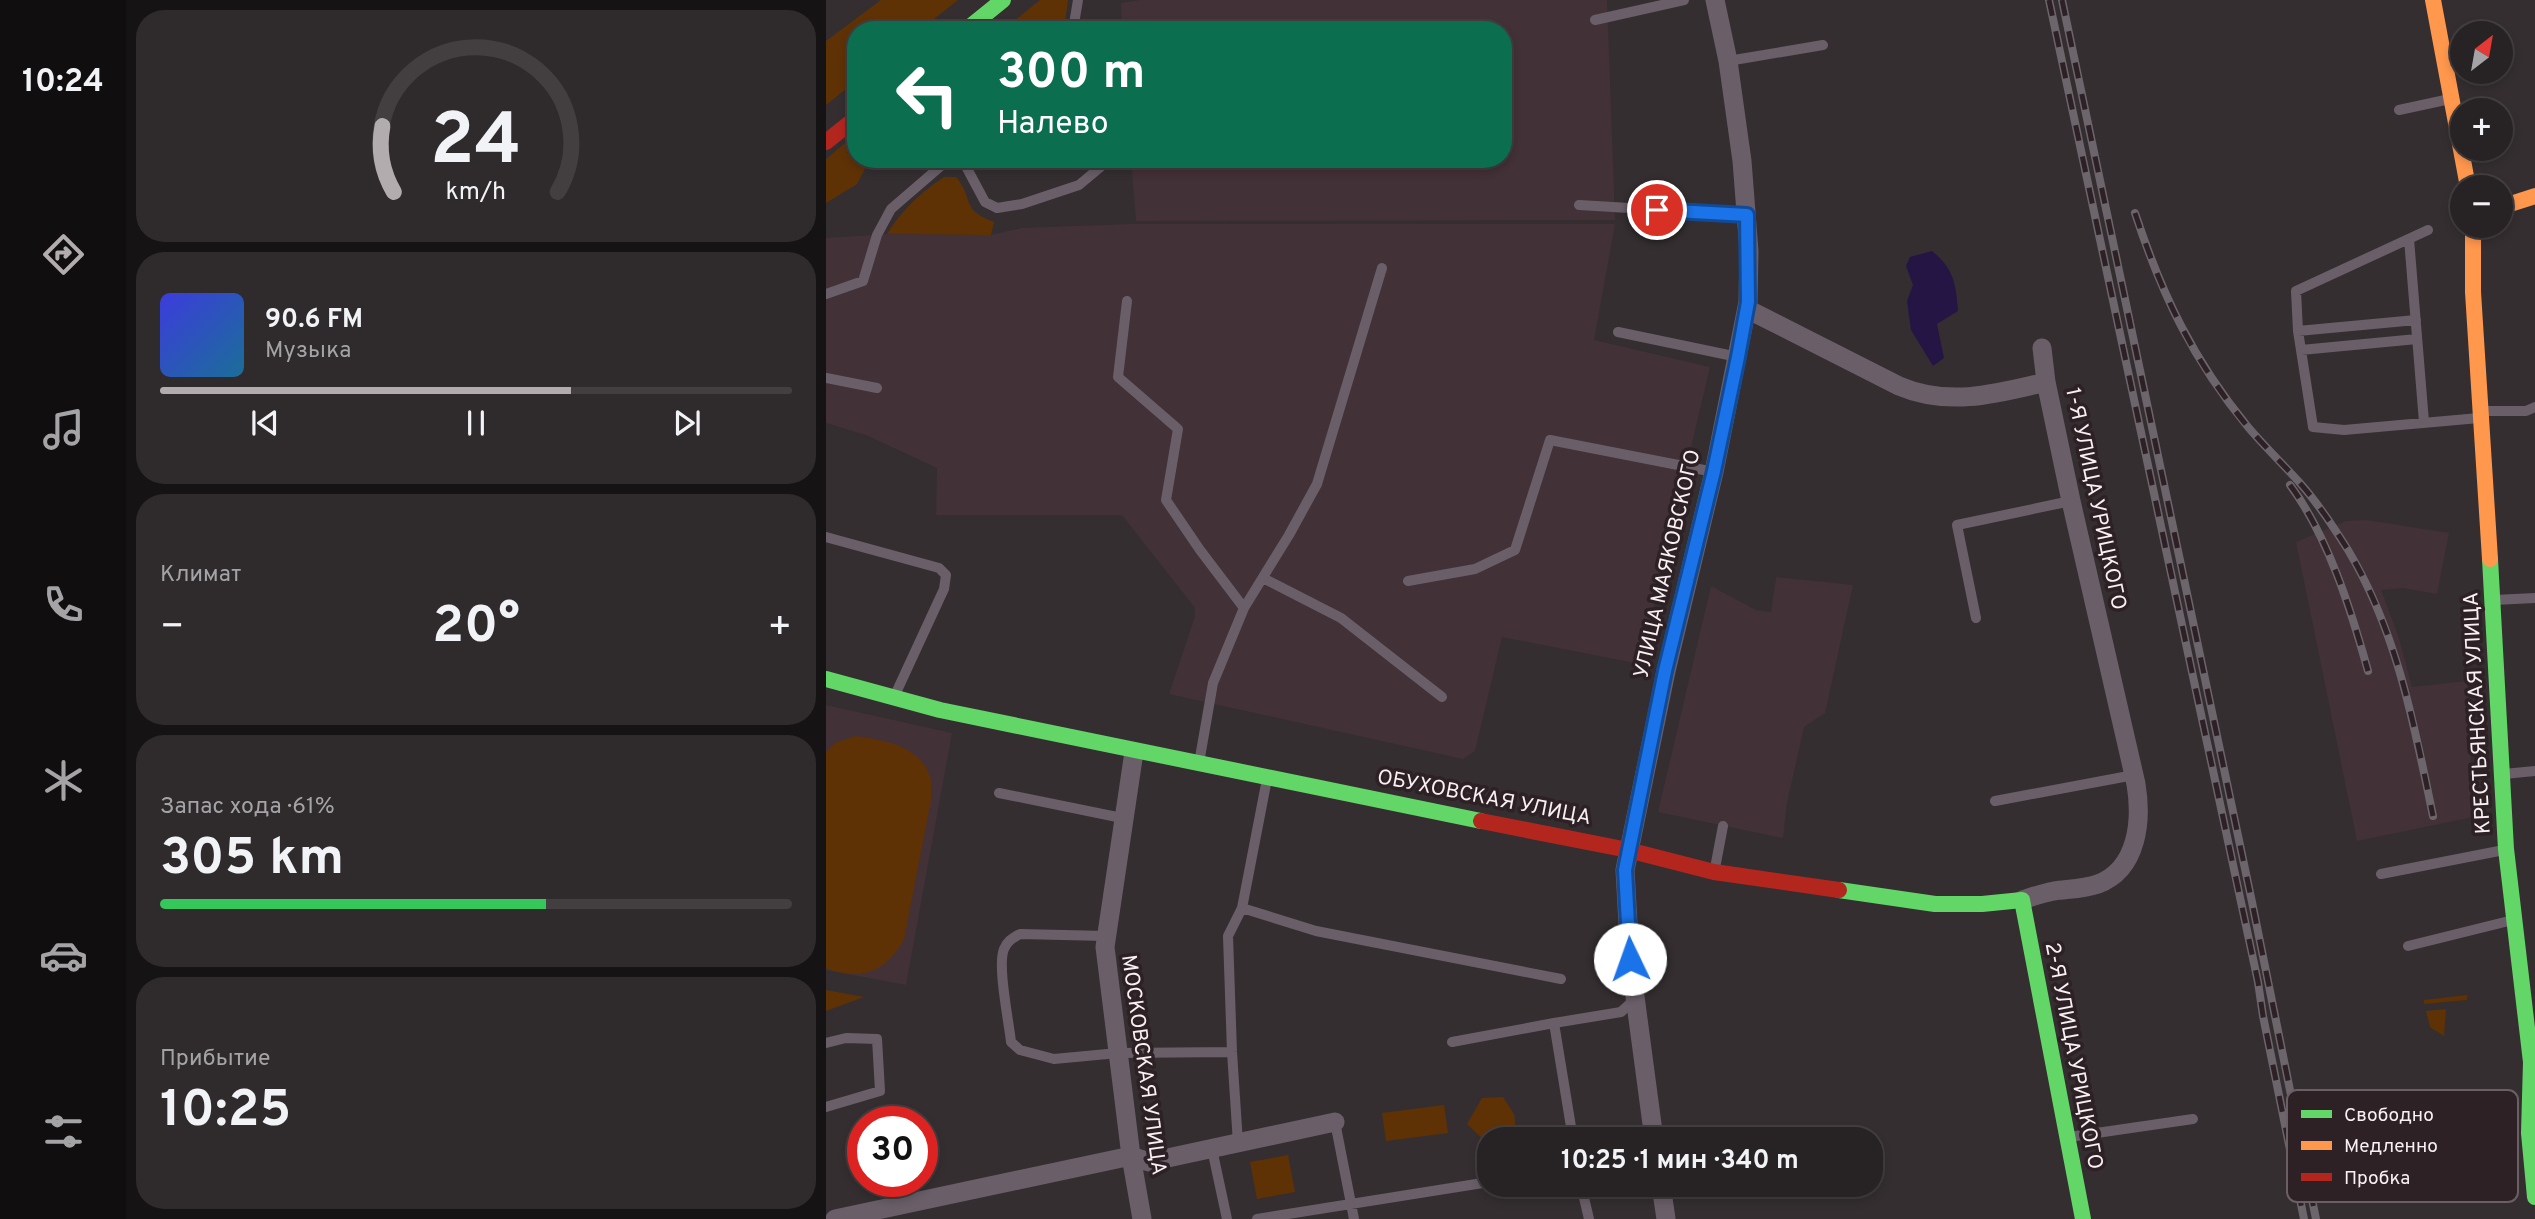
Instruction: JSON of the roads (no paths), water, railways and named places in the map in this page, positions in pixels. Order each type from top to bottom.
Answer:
[{"type":"street","points":[[977,21],[1003,0]]},
{"type":"street","name":"УЛИЦА МАЯКОВСКОГО","points":[[1652,1127],[1630,959],[1625,870],[1665,671],[1714,471],[1747,309],[1749,251],[1741,149],[1728,61],[1714,0]]},
{"type":"street","points":[[2433,0],[2451,98]]},
{"type":"street","points":[[826,142],[847,125]]},
{"type":"street","points":[[2513,203],[2535,196]]},
{"type":"street","name":"КРЕСТЬЯНСКАЯ УЛИЦА","points":[[2473,238],[2473,292],[2483,414],[2506,849],[2531,1062],[2533,1105],[2529,1133],[2535,1197]]},
{"type":"street","name":"1-Я УЛИЦА УРИЦКОГО","points":[[1747,309],[1918,393],[1970,398],[2046,382],[2134,775],[2139,814],[2133,847],[2128,858]]},
{"type":"street","points":[[2042,348],[2046,382]]},
{"type":"street","name":"ОБУХОВСКАЯ УЛИЦА","points":[[826,679],[893,698],[1134,752],[1628,850],[1714,872],[1935,904],[1982,904],[2022,900],[2098,884],[2112,875],[2128,858]]},
{"type":"street","name":"МОСКОВСКАЯ УЛИЦА","points":[[1134,752],[1122,818],[1105,947],[1131,1156],[1142,1219]]},
{"type":"street","name":"2-Я УЛИЦА УРИЦКОГО","points":[[2022,900],[2083,1219]]},
{"type":"street","points":[[835,1219],[1131,1156],[1149,1162],[1335,1122]]},
{"type":"street","points":[[1663,1197],[1666,1219]]},
{"type":"lane","points":[[1074,21],[1078,0]]},
{"type":"lane","points":[[1595,20],[1679,1]]},
{"type":"lane","points":[[1728,61],[1823,45]]},
{"type":"lane","points":[[2399,110],[2450,99]]},
{"type":"lane","points":[[826,294],[863,281],[877,235],[891,209],[939,168]]},
{"type":"lane","points":[[966,168],[985,202],[997,208],[1022,204],[1079,185],[1099,168]]},
{"type":"lane","points":[[1579,205],[1747,215]]},
{"type":"lane","points":[[2428,230],[2296,292],[2298,331],[2313,427],[2344,430],[2526,411],[2535,407]]},
{"type":"lane","points":[[2409,239],[2424,422]]},
{"type":"lane","points":[[1199,763],[1213,683],[1244,608],[1317,484],[1382,268]]},
{"type":"lane","points":[[1127,302],[1118,377],[1178,429],[1166,500],[1244,608]]},
{"type":"lane","points":[[2298,331],[2416,320]]},
{"type":"lane","points":[[1618,332],[1738,357]]},
{"type":"lane","points":[[2301,350],[2417,339]]},
{"type":"lane","points":[[826,378],[877,388]]},
{"type":"lane","points":[[1408,580],[1475,569],[1515,550],[1550,440],[1714,471]]},
{"type":"lane","points":[[1976,618],[1957,526],[2071,500]]},
{"type":"lane","points":[[826,537],[939,568],[946,575],[944,589],[893,698]]},
{"type":"lane","points":[[1263,578],[1341,618],[1442,697]]},
{"type":"lane","points":[[2493,600],[2535,598]]},
{"type":"lane","points":[[2502,774],[2535,771]]},
{"type":"lane","points":[[1995,801],[2134,775]]},
{"type":"lane","points":[[1238,1143],[1228,936],[1242,908],[1267,779]]},
{"type":"lane","points":[[999,793],[1122,818]]},
{"type":"lane","points":[[1714,872],[1723,826]]},
{"type":"lane","points":[[2381,874],[2506,849]]},
{"type":"lane","points":[[1242,908],[1316,931],[1561,979]]},
{"type":"lane","points":[[2408,946],[2513,920]]},
{"type":"lane","points":[[1106,936],[1020,934],[1011,939],[1003,950],[1002,964],[1011,1042],[1020,1050],[1054,1059],[1118,1053],[1232,1052]]},
{"type":"lane","points":[[1452,1042],[1621,1012],[1635,999]]},
{"type":"lane","points":[[1554,1023],[1571,1127]]},
{"type":"lane","points":[[826,1043],[846,1038],[877,1039],[880,1091],[826,1107]]},
{"type":"lane","points":[[2067,1137],[2193,1119]]},
{"type":"lane","points":[[1335,1122],[1354,1219]]},
{"type":"lane","points":[[1212,1149],[1227,1219]]},
{"type":"lane","points":[[1257,1219],[1477,1184]]},
{"type":"lane","points":[[1584,1197],[1589,1219]]},
{"type":"railway","points":[[2049,0],[2258,982],[2287,1135]]},
{"type":"railway","points":[[2062,0],[2290,1090]]},
{"type":"railway","points":[[2135,213],[2168,299],[2211,377],[2248,427],[2318,506],[2365,581],[2402,679],[2433,816]]},
{"type":"railway","points":[[2290,485],[2304,505],[2327,550],[2346,599],[2368,671]]},
{"type":"railway","points":[[2301,1202],[2304,1219]]},
{"type":"railway","points":[[2313,1202],[2316,1219]]}]
